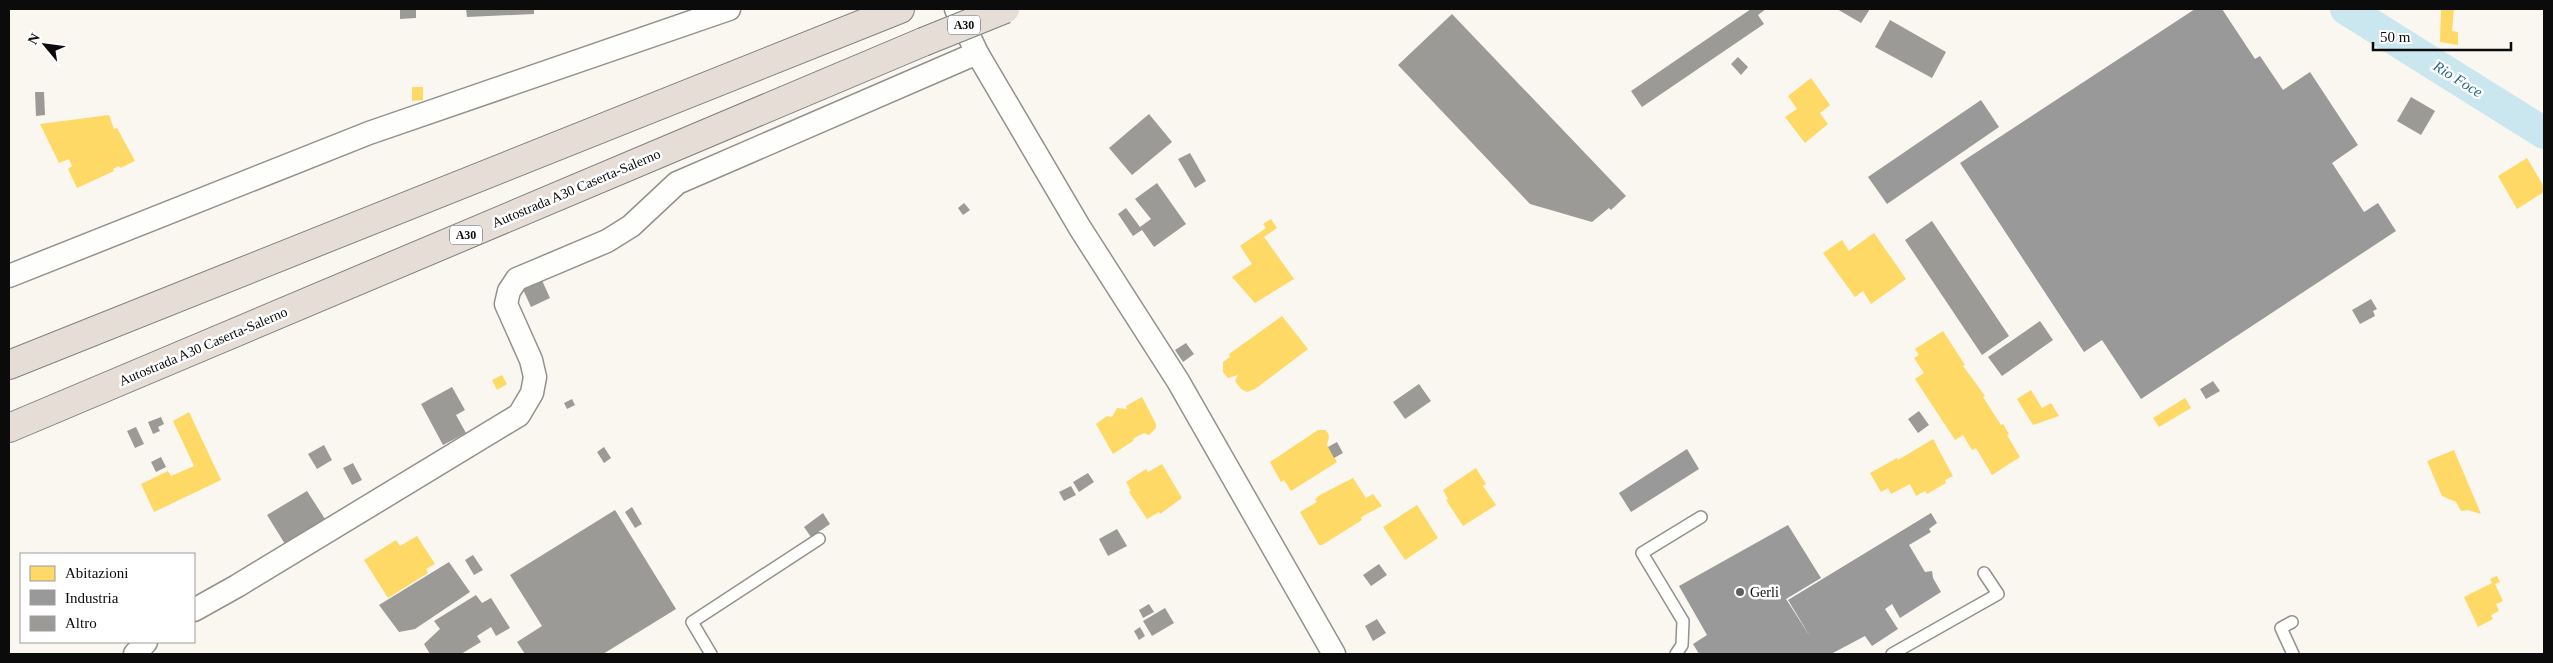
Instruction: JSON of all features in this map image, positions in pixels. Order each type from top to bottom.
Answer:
[{"type":"highway","points":[[9,365],[900,9]]},
{"type":"highway","name":"Autostrada A30 Caserta-Salerno","points":[[9,428],[1005,9]]},
{"type":"street","points":[[9,276],[368,133],[729,9]]},
{"type":"street","points":[[956,9],[977,53],[1080,228],[1178,381],[1334,654]]},
{"type":"street","points":[[195,609],[519,415],[532,393],[535,377],[531,360],[506,304],[509,291],[517,279],[607,241],[631,226],[677,183],[977,53]]},
{"type":"street","points":[[135,654],[145,643]]},
{"type":"lane","points":[[1676,654],[1682,646],[1684,621],[1642,552],[1701,517]]},
{"type":"lane","points":[[712,654],[692,622],[819,539]]},
{"type":"lane","points":[[1892,654],[1998,594],[1984,574]]},
{"type":"lane","points":[[2292,622],[2281,628],[2293,654]]},
{"type":"building: Abitazioni","points":[[2441,9],[2454,9],[2452,31],[2458,32],[2458,45],[2440,42]]},
{"type":"building: Abitazioni","points":[[1811,78],[1830,105],[1820,113],[1828,124],[1805,143],[1785,117],[1797,109],[1788,96]]},
{"type":"building: Abitazioni","points":[[412,87],[423,87],[423,100],[412,101]]},
{"type":"building: Abitazioni","points":[[109,115],[114,129],[117,128],[135,161],[120,168],[119,166],[113,169],[114,171],[77,188],[68,169],[72,166],[69,159],[59,163],[40,124]]},
{"type":"building: Abitazioni","points":[[2527,158],[2544,187],[2544,192],[2517,209],[2498,176]]},
{"type":"building: Abitazioni","points":[[1271,219],[1277,228],[1264,237],[1294,279],[1255,303],[1232,277],[1252,264],[1240,246],[1266,228],[1263,224]]},
{"type":"building: Abitazioni","points":[[1874,233],[1906,279],[1871,304],[1863,291],[1855,297],[1823,253],[1842,240],[1849,251]]},
{"type":"building: Abitazioni","points":[[1282,316],[1308,349],[1255,389],[1247,392],[1241,389],[1235,381],[1238,375],[1228,378],[1223,372],[1223,362],[1230,357],[1229,354]]},
{"type":"building: Abitazioni","points":[[1943,331],[1965,365],[1963,366],[1985,396],[1983,397],[2001,425],[2003,424],[2020,457],[1992,475],[1976,448],[1972,450],[1963,435],[1955,440],[1915,379],[1924,373],[1914,358],[1919,355],[1915,349]]},
{"type":"building: Abitazioni","points":[[502,375],[507,384],[497,390],[492,380]]},
{"type":"building: Abitazioni","points":[[2031,390],[2042,408],[2051,403],[2059,416],[2033,425],[2017,399]]},
{"type":"building: Abitazioni","points":[[1142,397],[1156,424],[1156,428],[1149,435],[1144,433],[1134,438],[1133,441],[1113,454],[1096,424],[1107,416],[1112,417],[1117,408],[1127,409],[1126,406]]},
{"type":"building: Abitazioni","points":[[2185,398],[2191,408],[2159,427],[2153,418]]},
{"type":"building: Abitazioni","points":[[189,412],[221,480],[154,512],[141,484],[168,471],[171,476],[194,466],[173,421]]},
{"type":"building: Abitazioni","points":[[1318,430],[1325,430],[1328,433],[1327,445],[1337,462],[1291,491],[1284,480],[1281,482],[1270,462]]},
{"type":"building: Abitazioni","points":[[1933,439],[1953,476],[1945,480],[1946,483],[1927,494],[1925,491],[1916,496],[1910,484],[1891,494],[1888,488],[1881,492],[1870,473],[1897,458],[1898,460]]},
{"type":"building: Abitazioni","points":[[2454,450],[2481,514],[2468,510],[2461,511],[2456,502],[2442,496],[2427,461]]},
{"type":"building: Abitazioni","points":[[1162,464],[1182,498],[1160,514],[1159,512],[1147,519],[1129,492],[1131,491],[1126,482],[1146,469],[1148,472]]},
{"type":"building: Abitazioni","points":[[1476,468],[1486,484],[1483,486],[1496,505],[1463,526],[1446,500],[1448,499],[1443,490]]},
{"type":"building: Abitazioni","points":[[1353,478],[1366,498],[1373,494],[1382,506],[1361,517],[1362,520],[1322,545],[1319,545],[1300,512],[1317,502],[1315,499],[1320,495]]},
{"type":"building: Abitazioni","points":[[1417,505],[1438,538],[1405,560],[1383,527]]},
{"type":"building: Abitazioni","points":[[417,536],[435,564],[426,569],[428,573],[388,598],[364,560],[396,540],[400,546]]},
{"type":"building: Abitazioni","points":[[2497,576],[2500,582],[2495,584],[2503,601],[2496,604],[2499,611],[2491,615],[2493,619],[2478,627],[2464,597],[2492,583],[2490,579]]},
{"type":"building: Industria","points":[[2195,9],[2222,9],[2255,59],[2260,56],[2283,90],[2310,72],[2358,145],[2332,163],[2364,212],[2378,203],[2396,231],[2141,399],[2102,340],[2084,352],[1960,163]]},
{"type":"building: Industria","points":[[1981,100],[1999,127],[1887,204],[1868,177]]},
{"type":"building: Industria","points":[[1687,449],[1699,469],[1631,512],[1619,493]]},
{"type":"building: Industria","points":[[1931,513],[1937,523],[1929,529],[1931,532],[1909,545],[1925,572],[1932,571],[1933,578],[1941,592],[1900,618],[1892,604],[1885,609],[1898,629],[1872,646],[1865,636],[1831,654],[1699,654],[1693,644],[1707,635],[1679,586],[1788,525],[1821,578],[1786,599],[1811,638],[1788,600]]},
{"type":"building: Altro","points":[[400,9],[416,9],[416,18],[400,19]]},
{"type":"building: Altro","points":[[466,9],[534,9],[534,14],[467,17]]},
{"type":"building: Altro","points":[[1751,9],[1766,9],[1758,15],[1764,24],[1642,107],[1631,91]]},
{"type":"building: Altro","points":[[1837,9],[1870,9],[1861,23]]},
{"type":"building: Altro","points":[[1452,14],[1626,196],[1611,210],[1609,208],[1592,222],[1530,204],[1398,65]]},
{"type":"building: Altro","points":[[1890,20],[1946,52],[1932,78],[1875,47]]},
{"type":"building: Altro","points":[[1738,57],[1748,67],[1741,75],[1731,64]]},
{"type":"building: Altro","points":[[35,92],[44,92],[45,115],[36,116]]},
{"type":"building: Altro","points":[[2411,97],[2435,111],[2421,135],[2397,121]]},
{"type":"building: Altro","points":[[1149,114],[1172,142],[1132,175],[1109,148]]},
{"type":"building: Altro","points":[[1190,153],[1206,181],[1195,188],[1178,159]]},
{"type":"building: Altro","points":[[1157,183],[1186,224],[1154,247],[1142,230],[1133,236],[1118,214],[1126,208],[1140,227],[1151,219],[1135,199]]},
{"type":"building: Altro","points":[[964,203],[970,210],[963,215],[958,208]]},
{"type":"building: Altro","points":[[1932,221],[2009,336],[1982,355],[1905,240]]},
{"type":"building: Altro","points":[[540,276],[550,298],[531,307],[521,285]]},
{"type":"building: Altro","points":[[2371,299],[2377,309],[2373,311],[2375,316],[2360,324],[2352,310]]},
{"type":"building: Altro","points":[[2040,321],[2053,340],[2002,376],[1988,357]]},
{"type":"building: Altro","points":[[1186,343],[1194,354],[1183,362],[1175,350]]},
{"type":"building: Altro","points":[[2213,381],[2220,391],[2206,399],[2200,389]]},
{"type":"building: Altro","points":[[1419,384],[1431,401],[1405,419],[1393,402]]},
{"type":"building: Altro","points":[[452,387],[465,410],[456,415],[466,433],[443,445],[421,404]]},
{"type":"building: Altro","points":[[572,399],[575,405],[567,409],[564,403]]},
{"type":"building: Altro","points":[[1919,411],[1929,425],[1918,433],[1908,419]]},
{"type":"building: Altro","points":[[161,417],[164,424],[158,427],[160,431],[153,434],[148,422]]},
{"type":"building: Altro","points":[[136,427],[144,444],[135,448],[127,431]]},
{"type":"building: Altro","points":[[1337,442],[1343,453],[1334,458],[1328,447]]},
{"type":"building: Altro","points":[[324,445],[332,460],[317,469],[308,454]]},
{"type":"building: Altro","points":[[604,447],[611,458],[604,463],[597,452]]},
{"type":"building: Altro","points":[[161,457],[166,467],[156,472],[151,462]]},
{"type":"building: Altro","points":[[353,463],[362,480],[352,485],[343,468]]},
{"type":"building: Altro","points":[[1088,473],[1094,482],[1079,492],[1073,482]]},
{"type":"building: Altro","points":[[1071,486],[1076,495],[1064,501],[1059,492]]},
{"type":"building: Altro","points":[[307,491],[325,519],[285,544],[267,515]]},
{"type":"building: Altro","points":[[632,507],[642,524],[635,528],[625,512]]},
{"type":"building: Altro","points":[[615,510],[676,609],[603,654],[525,654],[517,642],[542,626],[510,575]]},
{"type":"building: Altro","points":[[823,513],[830,524],[811,537],[804,527]]},
{"type":"building: Altro","points":[[1117,529],[1127,546],[1108,556],[1099,539]]},
{"type":"building: Altro","points":[[473,555],[483,570],[474,575],[465,560]]},
{"type":"building: Altro","points":[[449,562],[470,592],[415,629],[399,632],[379,605]]},
{"type":"building: Altro","points":[[1379,564],[1387,575],[1371,586],[1363,575]]},
{"type":"building: Altro","points":[[476,595],[482,603],[491,598],[510,628],[496,636],[491,627],[477,636],[481,642],[461,654],[430,654],[424,644],[440,629],[434,621]]},
{"type":"building: Altro","points":[[1149,604],[1154,612],[1143,618],[1139,610]]},
{"type":"building: Altro","points":[[1165,608],[1174,623],[1152,636],[1143,621]]},
{"type":"building: Altro","points":[[1377,619],[1386,633],[1373,641],[1365,626]]},
{"type":"building: Altro","points":[[1140,627],[1145,636],[1139,640],[1134,631]]},
{"type":"waterway","name":"Rio Foce","points":[[2346,9],[2544,133]]},
{"type":"place","name":"Gerli","points":[[1740,592]]}]
